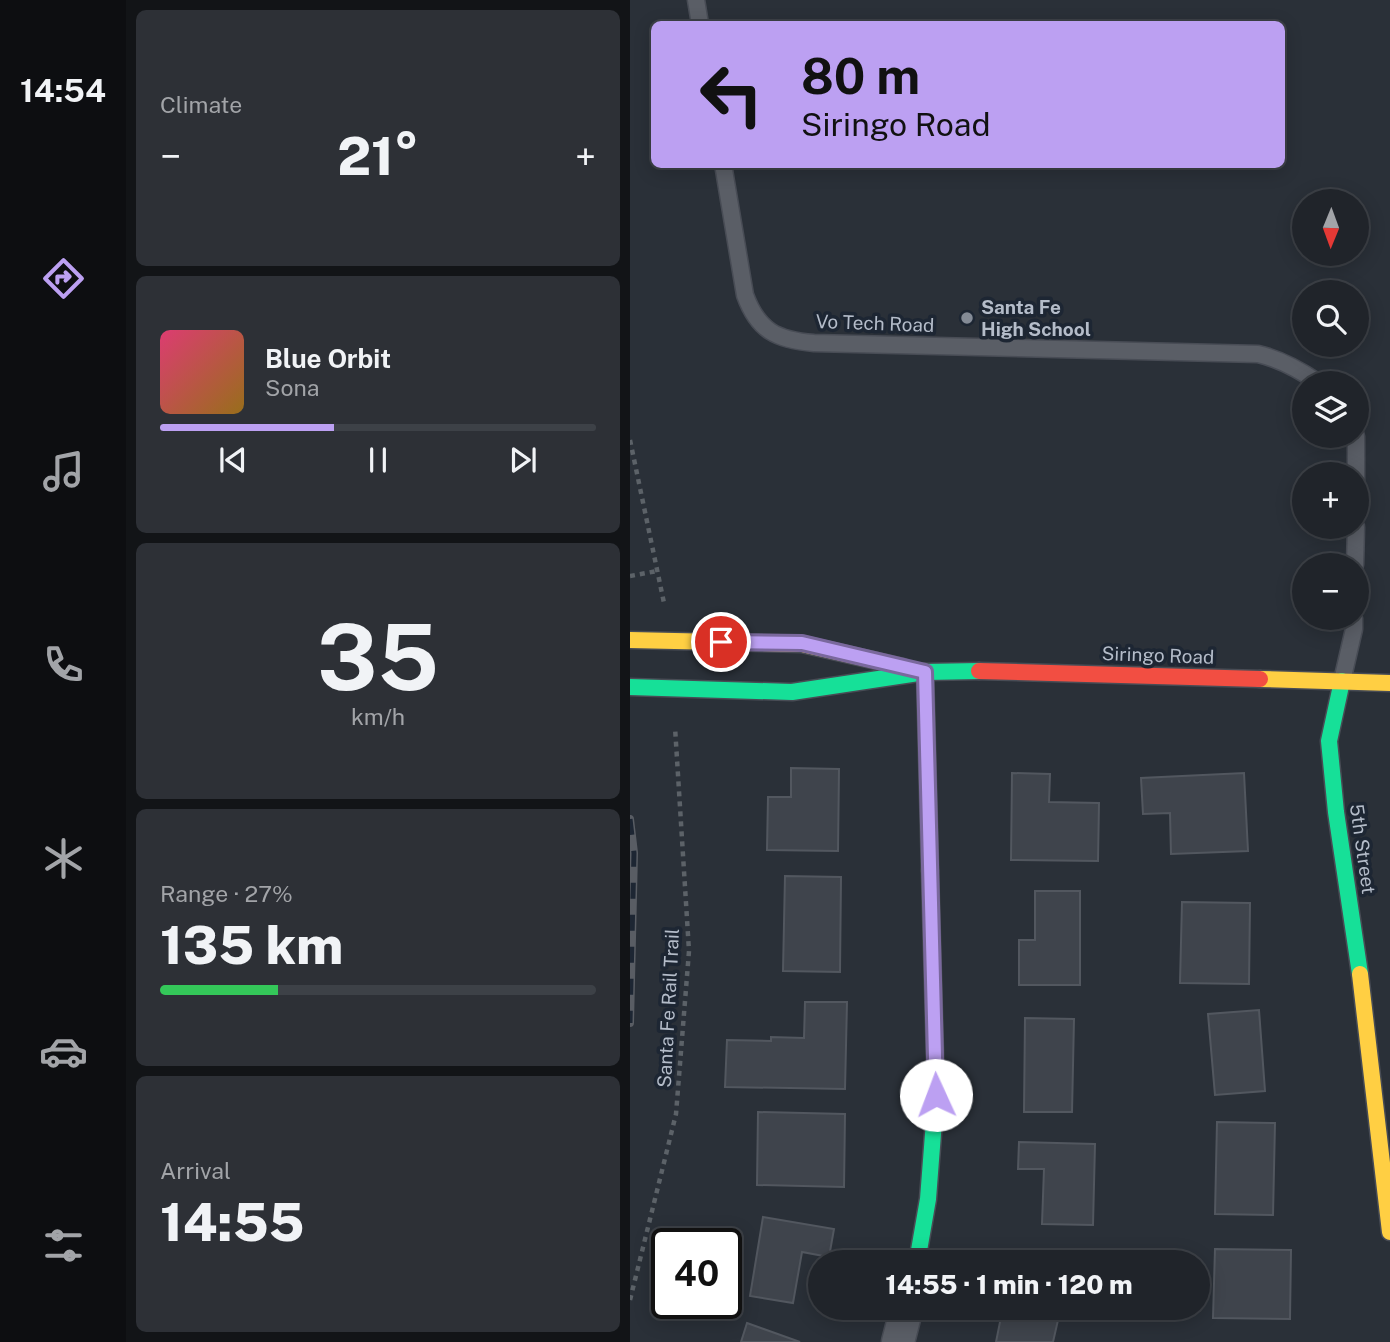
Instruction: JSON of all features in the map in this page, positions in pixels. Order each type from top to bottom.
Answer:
[{"type":"street","name":"Siringo Road","points":[[630,640],[802,643],[925,672]]},
{"type":"street","name":"Siringo Road","points":[[630,687],[792,692],[925,672],[998,671],[1390,682]]},
{"type":"street","points":[[919,1250],[928,1199],[936,1095],[925,672]]},
{"type":"street","name":"5th Street","points":[[1342,681],[1329,741],[1336,812],[1366,1013],[1390,1232]]},
{"type":"street","points":[[898,1342],[904,1320]]},
{"type":"lane","points":[[696,0],[700,21]]},
{"type":"lane","name":"Vo Tech Road","points":[[724,168],[745,295],[752,313],[765,328],[782,338],[814,343],[1258,354],[1272,357],[1302,371]]},
{"type":"lane","points":[[1342,681],[1354,630]]},
{"type":"path","points":[[630,440],[657,570],[630,576]]},
{"type":"path","name":"Santa Fe Rail Trail","points":[[630,1300],[676,1114],[681,1060],[689,951],[674,720]]},
{"type":"building","points":[[791,768],[839,769],[838,851],[767,850],[768,797],[791,797]]},
{"type":"building","points":[[1012,773],[1050,774],[1049,802],[1099,803],[1098,861],[1011,860]]},
{"type":"building","points":[[1244,773],[1248,851],[1171,854],[1170,813],[1143,814],[1141,778]]},
{"type":"building","points":[[785,876],[841,877],[840,972],[783,971]]},
{"type":"building","points":[[1035,891],[1080,891],[1080,985],[1019,985],[1019,940],[1035,940]]},
{"type":"building","points":[[1182,902],[1250,903],[1249,984],[1180,983]]},
{"type":"building","points":[[805,1002],[847,1002],[845,1089],[725,1087],[727,1040],[771,1041],[771,1037],[804,1038]]},
{"type":"building","points":[[1259,1010],[1265,1091],[1215,1095],[1208,1014]]},
{"type":"building","points":[[1025,1018],[1074,1019],[1072,1112],[1024,1112]]},
{"type":"building","points":[[758,1112],[845,1114],[844,1187],[757,1185]]},
{"type":"building","points":[[1217,1122],[1275,1123],[1273,1215],[1215,1214]]},
{"type":"building","points":[[1019,1142],[1095,1144],[1093,1225],[1042,1224],[1044,1169],[1018,1169]]},
{"type":"building","points":[[763,1217],[834,1229],[830,1250],[802,1252],[793,1303],[750,1296]]},
{"type":"building","points":[[1215,1249],[1291,1250],[1290,1319],[1213,1318]]},
{"type":"building","points":[[1000,1320],[1058,1320],[1053,1342],[996,1342]]},
{"type":"building","points":[[747,1323],[800,1342],[741,1342]]},
{"type":"railway","points":[[630,819],[634,853],[630,1023]]},
{"type":"traffic: fast","points":[[630,687],[792,692],[925,672],[979,671]]},
{"type":"traffic: fast","points":[[1342,681],[1329,741],[1336,812],[1360,974]]},
{"type":"traffic: fast","points":[[919,1250],[928,1199],[936,1095],[930,871]]},
{"type":"traffic: slow","points":[[630,640],[802,644],[903,667]]},
{"type":"traffic: slow","points":[[925,672],[930,871]]},
{"type":"traffic: slow","points":[[1260,679],[1390,683]]},
{"type":"traffic: slow","points":[[1360,974],[1390,1232]]},
{"type":"traffic: jam","points":[[979,671],[1260,679]]},
{"type":"place","name":"Santa Fe High School","points":[[967,318]]},
{"type":"route","points":[[721,642],[802,643],[925,672],[936,1095]]}]
